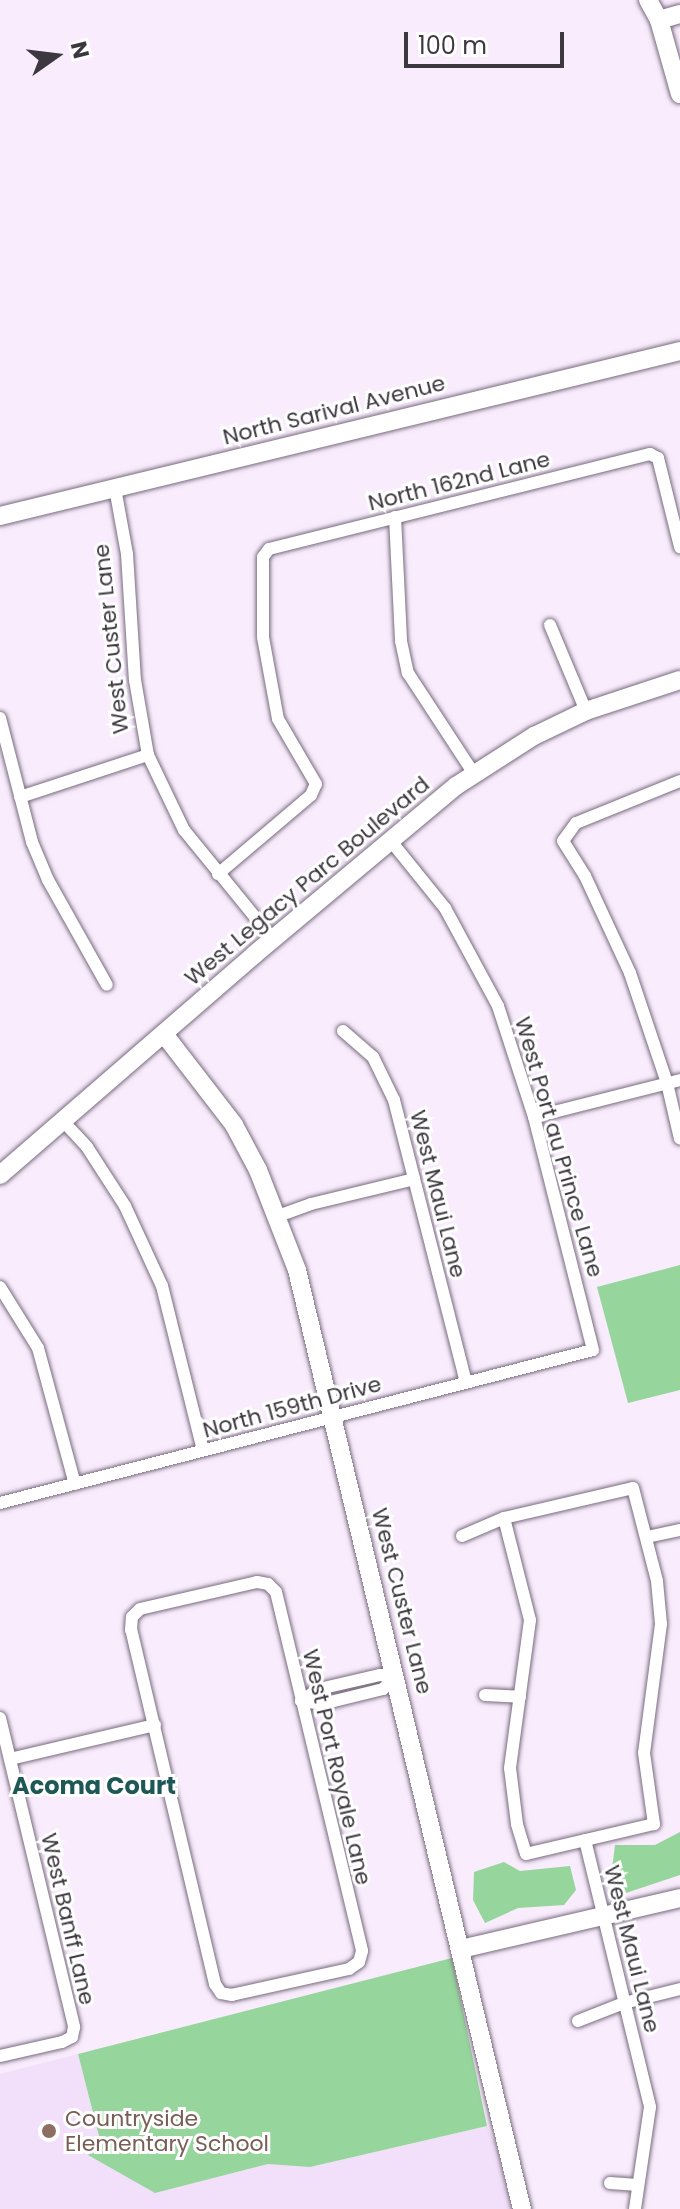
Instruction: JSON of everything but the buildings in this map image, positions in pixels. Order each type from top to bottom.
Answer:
[{"type":"street","points":[[648,0],[659,20],[680,94]]},
{"type":"street","points":[[659,20],[662,0]]},
{"type":"street","points":[[659,20],[680,14]]},
{"type":"street","name":"North Sarival Avenue","points":[[0,516],[680,351]]},
{"type":"street","name":"North 162nd Lane","points":[[218,874],[311,795],[316,784],[278,719],[263,637],[263,557],[269,549],[650,454],[658,458],[680,547]]},
{"type":"street","name":"West Custer Lane","points":[[115,488],[127,554],[135,680],[148,755],[184,830],[273,939]]},
{"type":"street","points":[[395,517],[401,641],[408,673],[474,774]]},
{"type":"street","points":[[550,625],[586,711]]},
{"type":"street","name":"West Legacy Parc Boulevard","points":[[0,1175],[273,939],[474,774],[534,736],[586,711],[680,680]]},
{"type":"street","points":[[0,718],[32,842],[48,880],[107,985]]},
{"type":"street","points":[[20,797],[148,755]]},
{"type":"street","points":[[680,781],[576,823],[563,841],[585,876],[630,973],[673,1081],[680,1139]]},
{"type":"street","name":"West Port au Prince Lane","points":[[391,841],[445,908],[475,958],[506,1028],[534,1117],[593,1350]]},
{"type":"street","name":"West Maui Lane","points":[[343,1031],[373,1057],[394,1100],[466,1382]]},
{"type":"street","name":"West Custer Lane","points":[[164,1034],[234,1125],[278,1216],[297,1270],[522,2209]]},
{"type":"street","points":[[534,1117],[673,1081]]},
{"type":"street","points":[[63,1121],[87,1147],[125,1206],[162,1286],[203,1450]]},
{"type":"street","points":[[278,1216],[311,1204],[414,1179]]},
{"type":"street","points":[[0,1287],[38,1348],[75,1484]]},
{"type":"street","name":"North 159th Drive","points":[[0,1503],[593,1350]]},
{"type":"street","points":[[462,1536],[504,1518],[633,1488],[657,1581],[661,1624],[644,1753],[654,1824],[526,1854],[517,1824],[510,1768],[530,1620],[504,1518]]},
{"type":"street","points":[[647,1537],[680,1530]]},
{"type":"street","name":"West Port Royale Lane","points":[[257,1582],[268,1584],[276,1592],[301,1701],[362,1951],[359,1962],[349,1969],[232,1995],[221,1993],[215,1984],[131,1630],[132,1617],[140,1609],[257,1582]]},
{"type":"street","points":[[301,1701],[319,1689],[380,1675],[396,1677]]},
{"type":"street","points":[[301,1701],[322,1704],[383,1689],[396,1677]]},
{"type":"street","points":[[340,1684],[343,1699]]},
{"type":"street","points":[[485,1695],[520,1697]]},
{"type":"street","name":"West Banff Lane","points":[[0,1718],[74,2027],[72,2037],[62,2042],[0,2056]]},
{"type":"street","points":[[10,1759],[155,1725]]},
{"type":"street","name":"West Maui Lane","points":[[585,1840],[650,2107],[635,2209]]},
{"type":"street","points":[[461,1949],[680,1898]]},
{"type":"street","points":[[578,2021],[624,2003],[680,1989]]},
{"type":"street","points":[[610,2183],[638,2185]]},
{"type":"shaded area","name":"Countryside Elementary School","points":[[78,2054],[99,2136],[310,2167],[487,2126],[496,2145],[511,2209],[0,2209],[0,2074]]},
{"type":"green space","points":[[680,1265],[680,1390],[628,1403],[597,1287]]},
{"type":"green space","points":[[680,1832],[680,1875],[626,1893],[611,1876],[615,1845],[655,1845]]},
{"type":"green space","points":[[504,1862],[520,1871],[570,1866],[576,1890],[564,1905],[518,1908],[485,1923],[473,1900],[474,1872]]},
{"type":"green space","points":[[452,1958],[487,2126],[310,2167],[268,2164],[155,2193],[88,2155],[99,2136],[78,2054]]},
{"type":"place","name":"Countryside Elementary School","points":[[49,2131]]},
{"type":"district","name":"Acoma Court","points":[[94,1786]]}]
